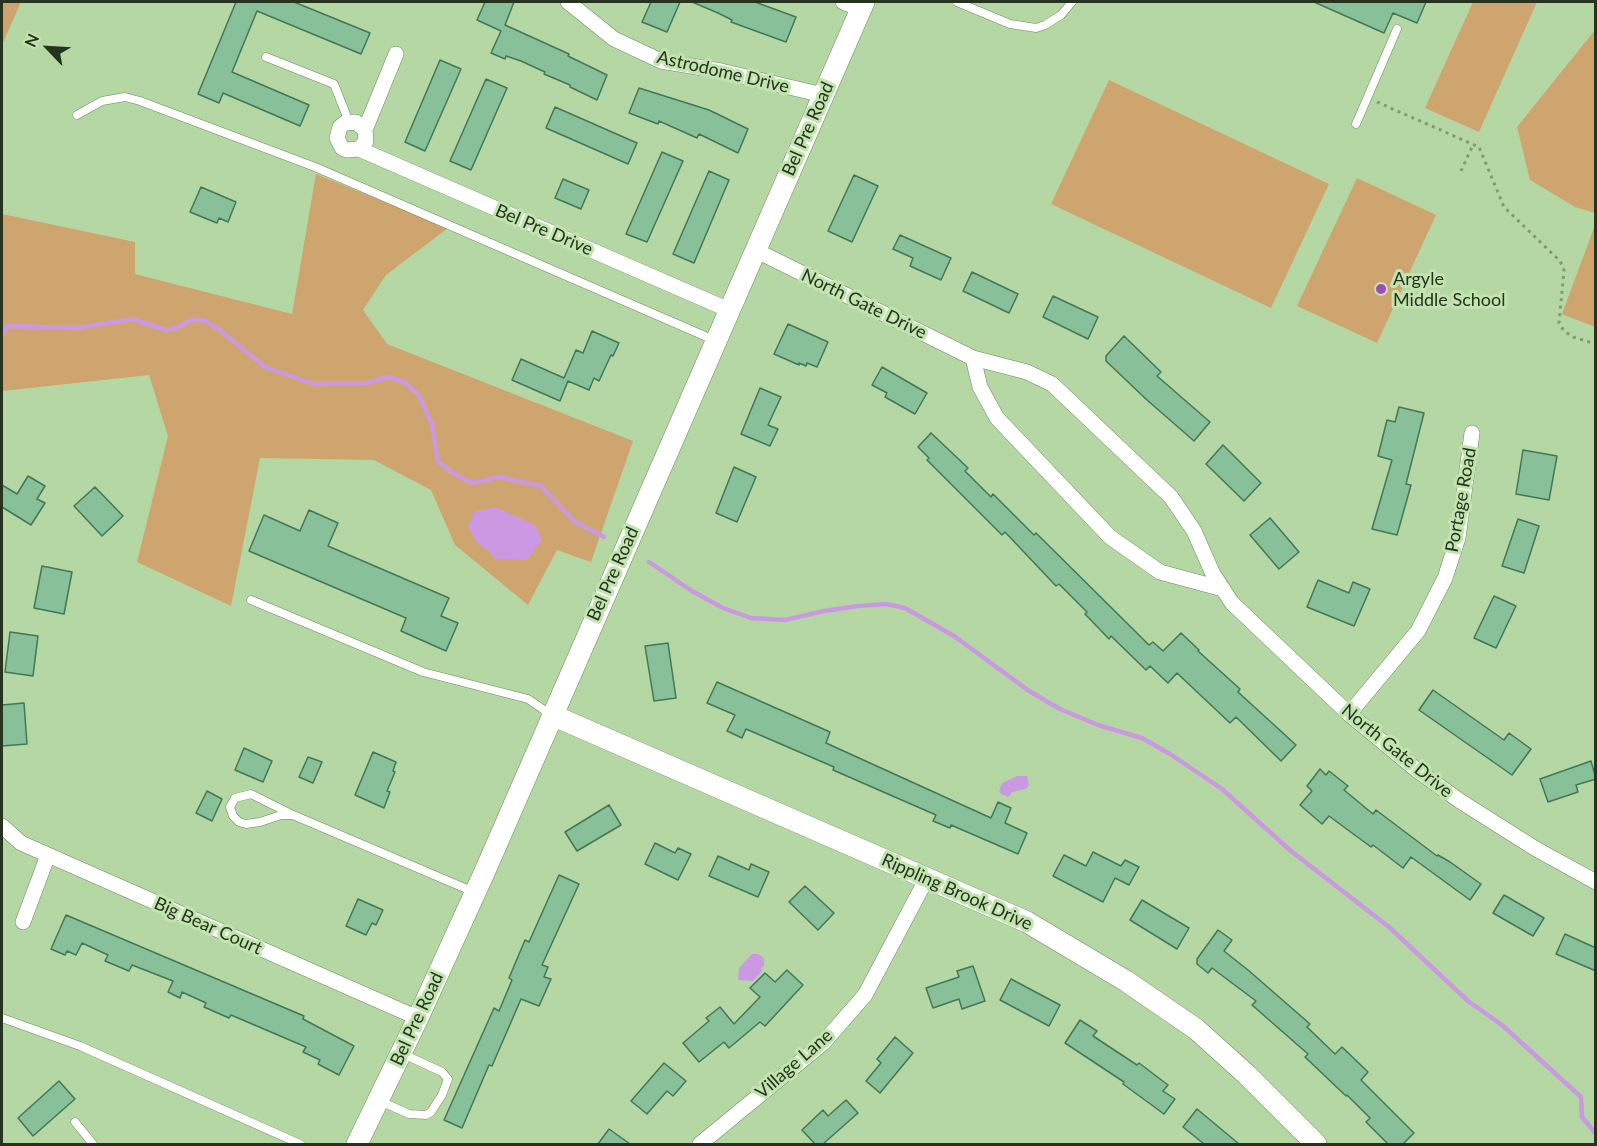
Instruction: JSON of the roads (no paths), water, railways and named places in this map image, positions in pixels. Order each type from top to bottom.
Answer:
[{"type":"main road","name":"Bel Pre Road","points":[[357,1144],[418,1018],[475,892],[823,95],[856,4]]},
{"type":"main road","name":"Rippling Brook Drive","points":[[552,715],[1027,922],[1126,981],[1196,1029],[1246,1074],[1317,1144]]},
{"type":"street","name":"Astrodome Drive","points":[[568,2],[614,39],[661,61],[721,71],[823,95]]},
{"type":"street","points":[[359,149],[366,141],[365,129],[396,54]]},
{"type":"street","points":[[349,122],[356,122],[365,129]]},
{"type":"street","name":"Bel Pre Drive","points":[[349,122],[340,127],[338,132],[339,143],[347,150],[359,149],[729,310]]},
{"type":"street","name":"North Gate Drive","points":[[755,250],[973,358],[1027,372],[1052,384],[1171,497],[1194,531],[1213,574],[1232,603],[1349,714],[1418,771],[1460,801],[1536,849],[1596,882]]},
{"type":"street","points":[[973,358],[980,387],[997,418],[1110,537],[1160,572],[1223,589]]},
{"type":"street","name":"Portage Road","points":[[1349,714],[1418,631],[1445,578],[1458,538],[1472,433]]},
{"type":"street","name":"Big Bear Court","points":[[2,826],[21,843],[418,1018]]},
{"type":"street","points":[[23,922],[48,855]]},
{"type":"street","name":"Village Lane","points":[[700,1144],[824,1043],[865,995],[927,878]]},
{"type":"lane","points":[[957,2],[971,5],[1010,24],[1036,28],[1061,15],[1072,2]]},
{"type":"lane","points":[[1356,124],[1396,29]]},
{"type":"lane","points":[[266,57],[334,84],[349,122]]},
{"type":"lane","points":[[76,115],[102,100],[125,97],[140,101],[315,166],[716,340]]},
{"type":"lane","points":[[251,600],[423,672],[528,699],[552,715]]},
{"type":"lane","points":[[293,815],[280,815],[246,824],[239,822],[233,816],[230,807],[235,798],[251,794],[293,815],[475,892]]},
{"type":"lane","points":[[2,1018],[80,1046],[300,1144]]},
{"type":"lane","points":[[379,1100],[409,1114],[426,1115],[431,1112],[442,1095],[448,1079],[442,1072],[401,1054]]},
{"type":"lane","points":[[75,1122],[93,1144]]},
{"type":"waterway","points":[[2,335],[7,326],[78,328],[132,319],[166,330],[177,328],[191,320],[203,320],[217,328],[265,367],[314,384],[367,383],[388,377],[404,382],[419,395],[432,424],[438,462],[472,483],[499,477],[541,486],[574,521],[604,537]]},
{"type":"waterway","points":[[649,562],[692,591],[723,608],[751,618],[785,620],[824,611],[886,604],[905,608],[954,636],[1029,691],[1060,709],[1098,725],[1142,738],[1170,754],[1222,789],[1291,851],[1389,927],[1468,1001],[1502,1025],[1581,1097],[1582,1117],[1596,1134]]},
{"type":"place","name":"Argyle Middle School","points":[[1381,289]]}]
